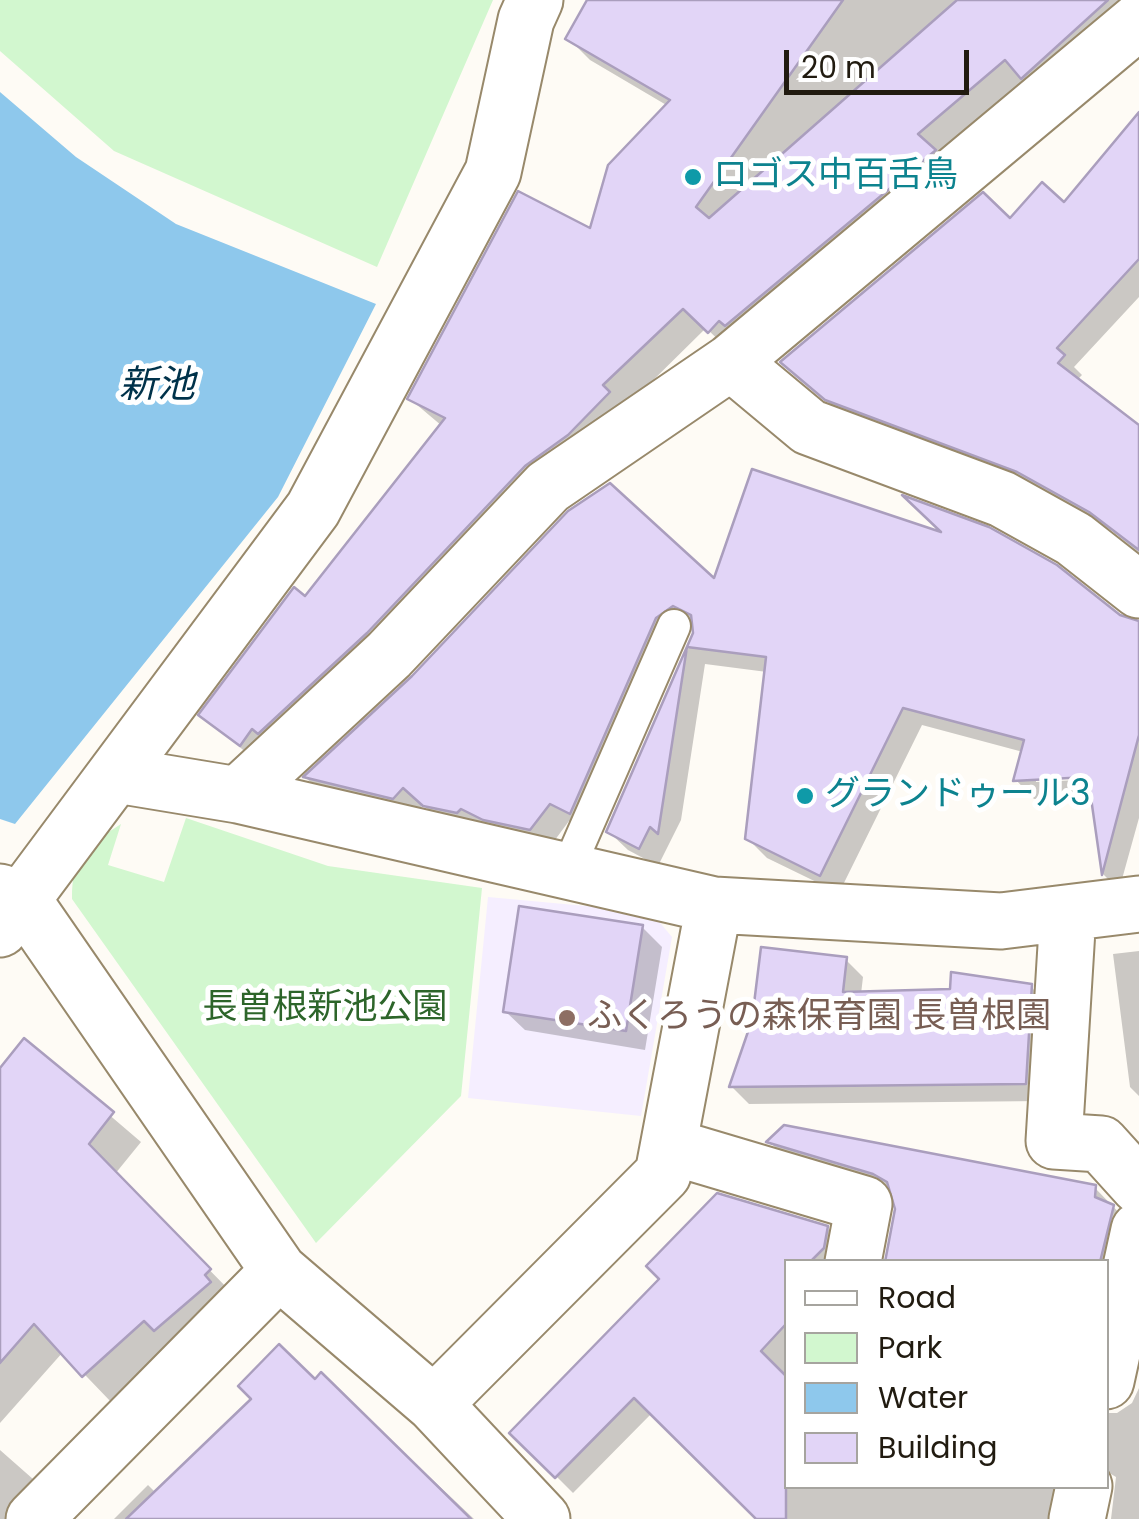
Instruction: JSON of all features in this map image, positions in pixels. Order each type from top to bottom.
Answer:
[{"type":"street","points":[[535,0],[526,20],[493,172],[313,509],[117,775],[8,907],[279,1271],[434,1404],[539,1518]]},
{"type":"street","points":[[238,795],[389,654],[548,487],[731,362],[1133,36]]},
{"type":"street","points":[[731,362],[809,427],[1002,499],[1074,539],[1139,590]]},
{"type":"street","points":[[117,775],[238,795],[714,905],[1001,921],[1139,904]]},
{"type":"street","points":[[434,1404],[663,1174],[714,905]]},
{"type":"street","points":[[1068,912],[1054,1142],[1101,1144],[1139,1186]]},
{"type":"street","points":[[669,1146],[864,1204],[854,1259]]},
{"type":"street","points":[[1109,1368],[1139,1230]]},
{"type":"street","points":[[34,1519],[279,1271]]},
{"type":"street","points":[[1077,1519],[1083,1489]]},
{"type":"lane","points":[[567,871],[674,626]]},
{"type":"shaded area","name":"ふくろうの森保育園 長曽根園","points":[[488,897],[651,912],[672,937],[641,1116],[468,1098]]},
{"type":"green space","points":[[0,0],[493,0],[377,267],[114,151],[0,51]]},
{"type":"green space","name":"長曽根新池公園","points":[[186,818],[328,866],[482,888],[461,1096],[316,1243],[72,899],[75,872],[83,854],[121,824],[108,865],[164,882]]},
{"type":"water","name":"新池","points":[[0,92],[76,157],[176,224],[376,304],[278,497],[15,824],[0,819]]},
{"type":"building","points":[[587,0],[843,0],[696,207],[709,218],[957,0],[1108,0],[1021,79],[1005,60],[918,134],[936,150],[725,326],[719,321],[708,333],[683,309],[603,385],[610,392],[568,435],[525,466],[367,633],[258,734],[252,729],[240,746],[198,715],[294,587],[305,596],[445,418],[407,399],[518,191],[590,228],[608,165],[670,100],[565,39]]},
{"type":"building","points":[[1139,112],[1139,259],[1057,348],[1065,355],[1058,363],[1139,425],[1139,550],[1089,512],[1017,472],[825,400],[780,362],[983,192],[1010,218],[1042,182],[1064,202]]},
{"type":"building","points":[[752,469],[941,532],[902,495],[989,527],[1057,565],[1120,615],[1139,621],[1139,735],[1102,875],[1088,777],[1013,781],[1024,740],[903,708],[820,876],[745,839],[766,657],[687,647],[658,834],[650,827],[639,849],[606,832],[693,633],[691,615],[673,606],[656,618],[570,814],[550,804],[530,830],[483,820],[461,809],[457,813],[423,806],[403,788],[393,799],[303,777],[412,676],[568,511],[610,483],[714,578]]},
{"type":"building","points":[[519,906],[643,925],[626,1031],[503,1012]]},
{"type":"building","points":[[761,947],[847,957],[843,992],[950,989],[951,972],[1032,984],[1026,1084],[729,1087],[752,1020]]},
{"type":"building","points":[[24,1038],[114,1112],[89,1144],[211,1269],[205,1275],[211,1282],[154,1331],[144,1321],[82,1377],[34,1324],[0,1363],[0,1068]]},
{"type":"building","points":[[784,1125],[1096,1185],[1095,1197],[1114,1205],[1101,1259],[886,1259],[895,1209],[887,1182],[873,1174],[766,1142]]},
{"type":"building","points":[[717,1193],[828,1226],[824,1248],[813,1259],[784,1259],[784,1326],[761,1351],[784,1374],[786,1519],[756,1519],[634,1398],[555,1478],[509,1433],[659,1279],[646,1266]]},
{"type":"building","points":[[279,1344],[315,1379],[321,1372],[471,1519],[126,1519],[251,1399],[238,1386]]},
{"type":"place","name":"ロゴス中百舌鳥","points":[[693,177]]},
{"type":"place","name":"グランドゥール3","points":[[805,796]]},
{"type":"place","name":"ふくろうの森保育園 長曽根園","points":[[567,1018]]}]
